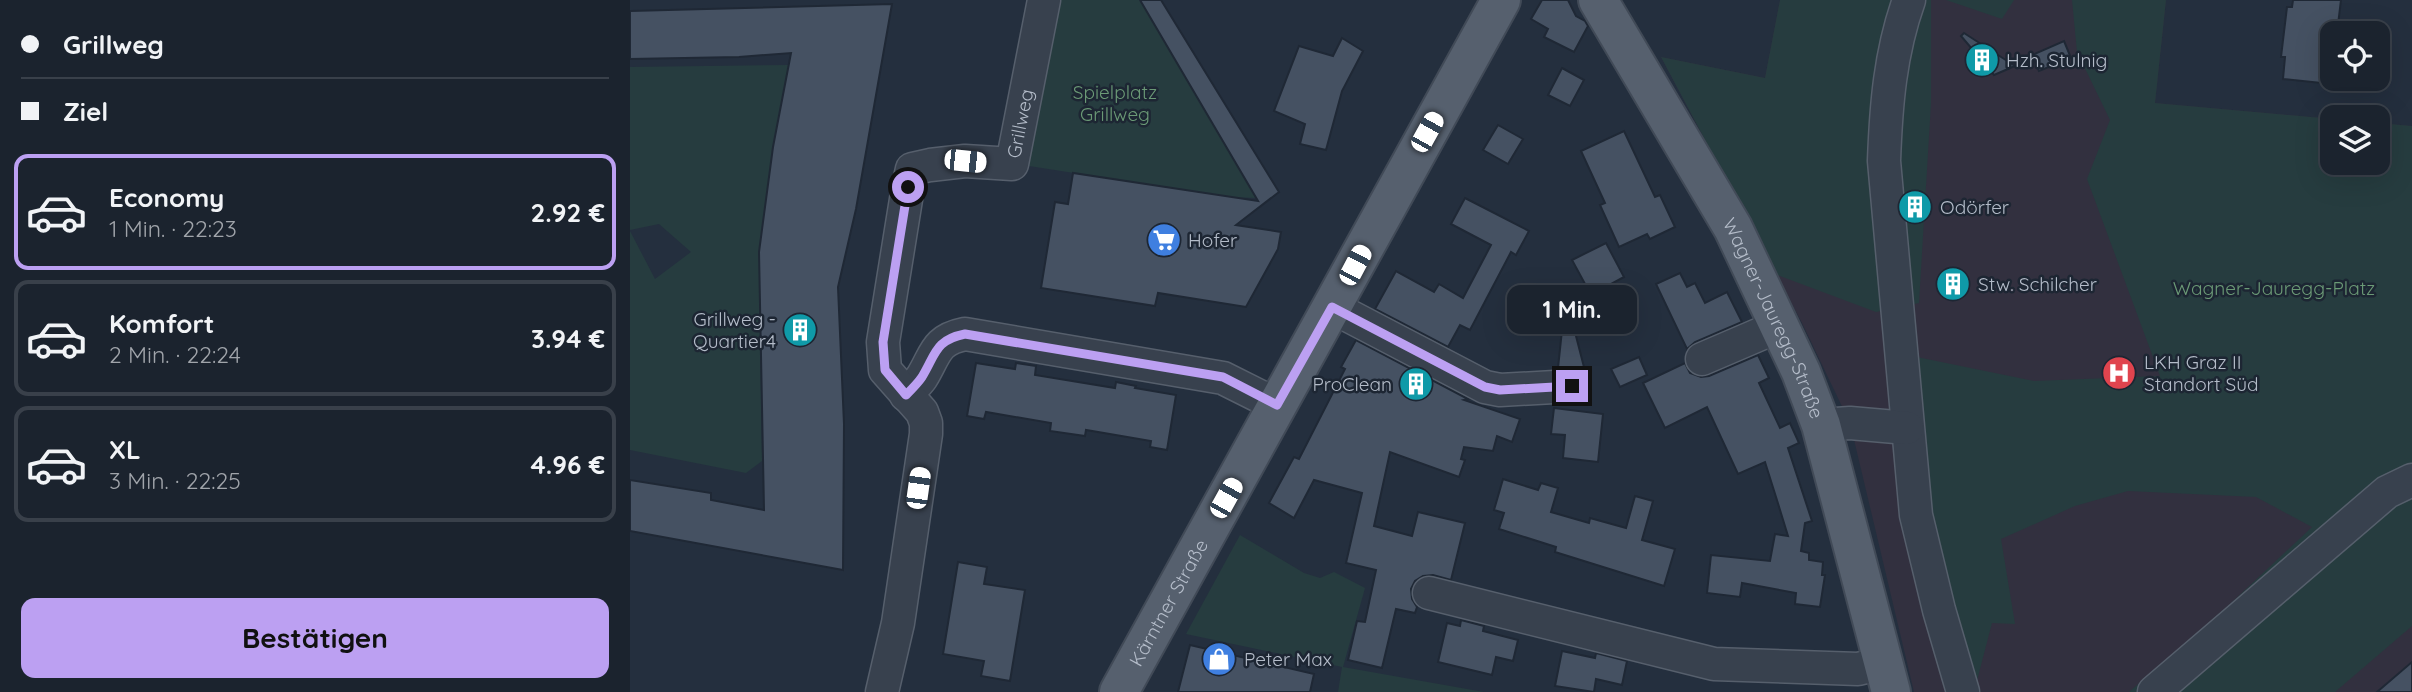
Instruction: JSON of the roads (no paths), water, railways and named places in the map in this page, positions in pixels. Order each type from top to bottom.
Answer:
[{"type":"main road","name":"Kärntner Straße","points":[[1119,692],[1501,0]]},
{"type":"main road","name":"Wagner-Jauregg-Straße","points":[[1598,0],[1732,228],[1801,372],[1835,424],[1887,677]]},
{"type":"street","name":"Grillweg","points":[[906,395],[885,370],[883,342],[912,169],[965,161],[1012,164],[1044,0]]},
{"type":"street","points":[[1909,0],[1899,27],[1889,77],[1884,161],[1916,515],[1939,610],[1963,692]]},
{"type":"street","points":[[1332,307],[1485,387],[1500,390],[1572,386]]},
{"type":"street","points":[[1702,359],[1779,326]]},
{"type":"street","points":[[882,692],[898,623],[926,434],[922,412],[906,395],[921,378],[941,343],[951,337],[965,334],[1223,377],[1277,405]]},
{"type":"street","points":[[1835,424],[1908,428]]},
{"type":"street","points":[[2154,692],[2387,492],[2412,480]]},
{"type":"street","name":"Wagner-Jauregg-Straße","points":[[1429,593],[1714,664],[1858,669],[1887,677]]},
{"type":"place","name":"Hzh. Stulnig","points":[[1982,60]]},
{"type":"place","name":"Odörfer","points":[[1915,207]]},
{"type":"place","name":"Hofer","points":[[1164,240]]},
{"type":"place","name":"Stw. Schilcher","points":[[1953,284]]},
{"type":"place","name":"Grillweg - Quartier4","points":[[800,330]]},
{"type":"place","name":"LKH Graz II Standort Süd","points":[[2119,373]]},
{"type":"place","name":"ProClean","points":[[1416,384]]},
{"type":"place","name":"Peter Max","points":[[1219,659]]},
{"type":"park label","name":"Spielplatz Grillweg","points":[[1115,103]]},
{"type":"park label","name":"Wagner-Jauregg-Platz","points":[[2274,288]]}]
